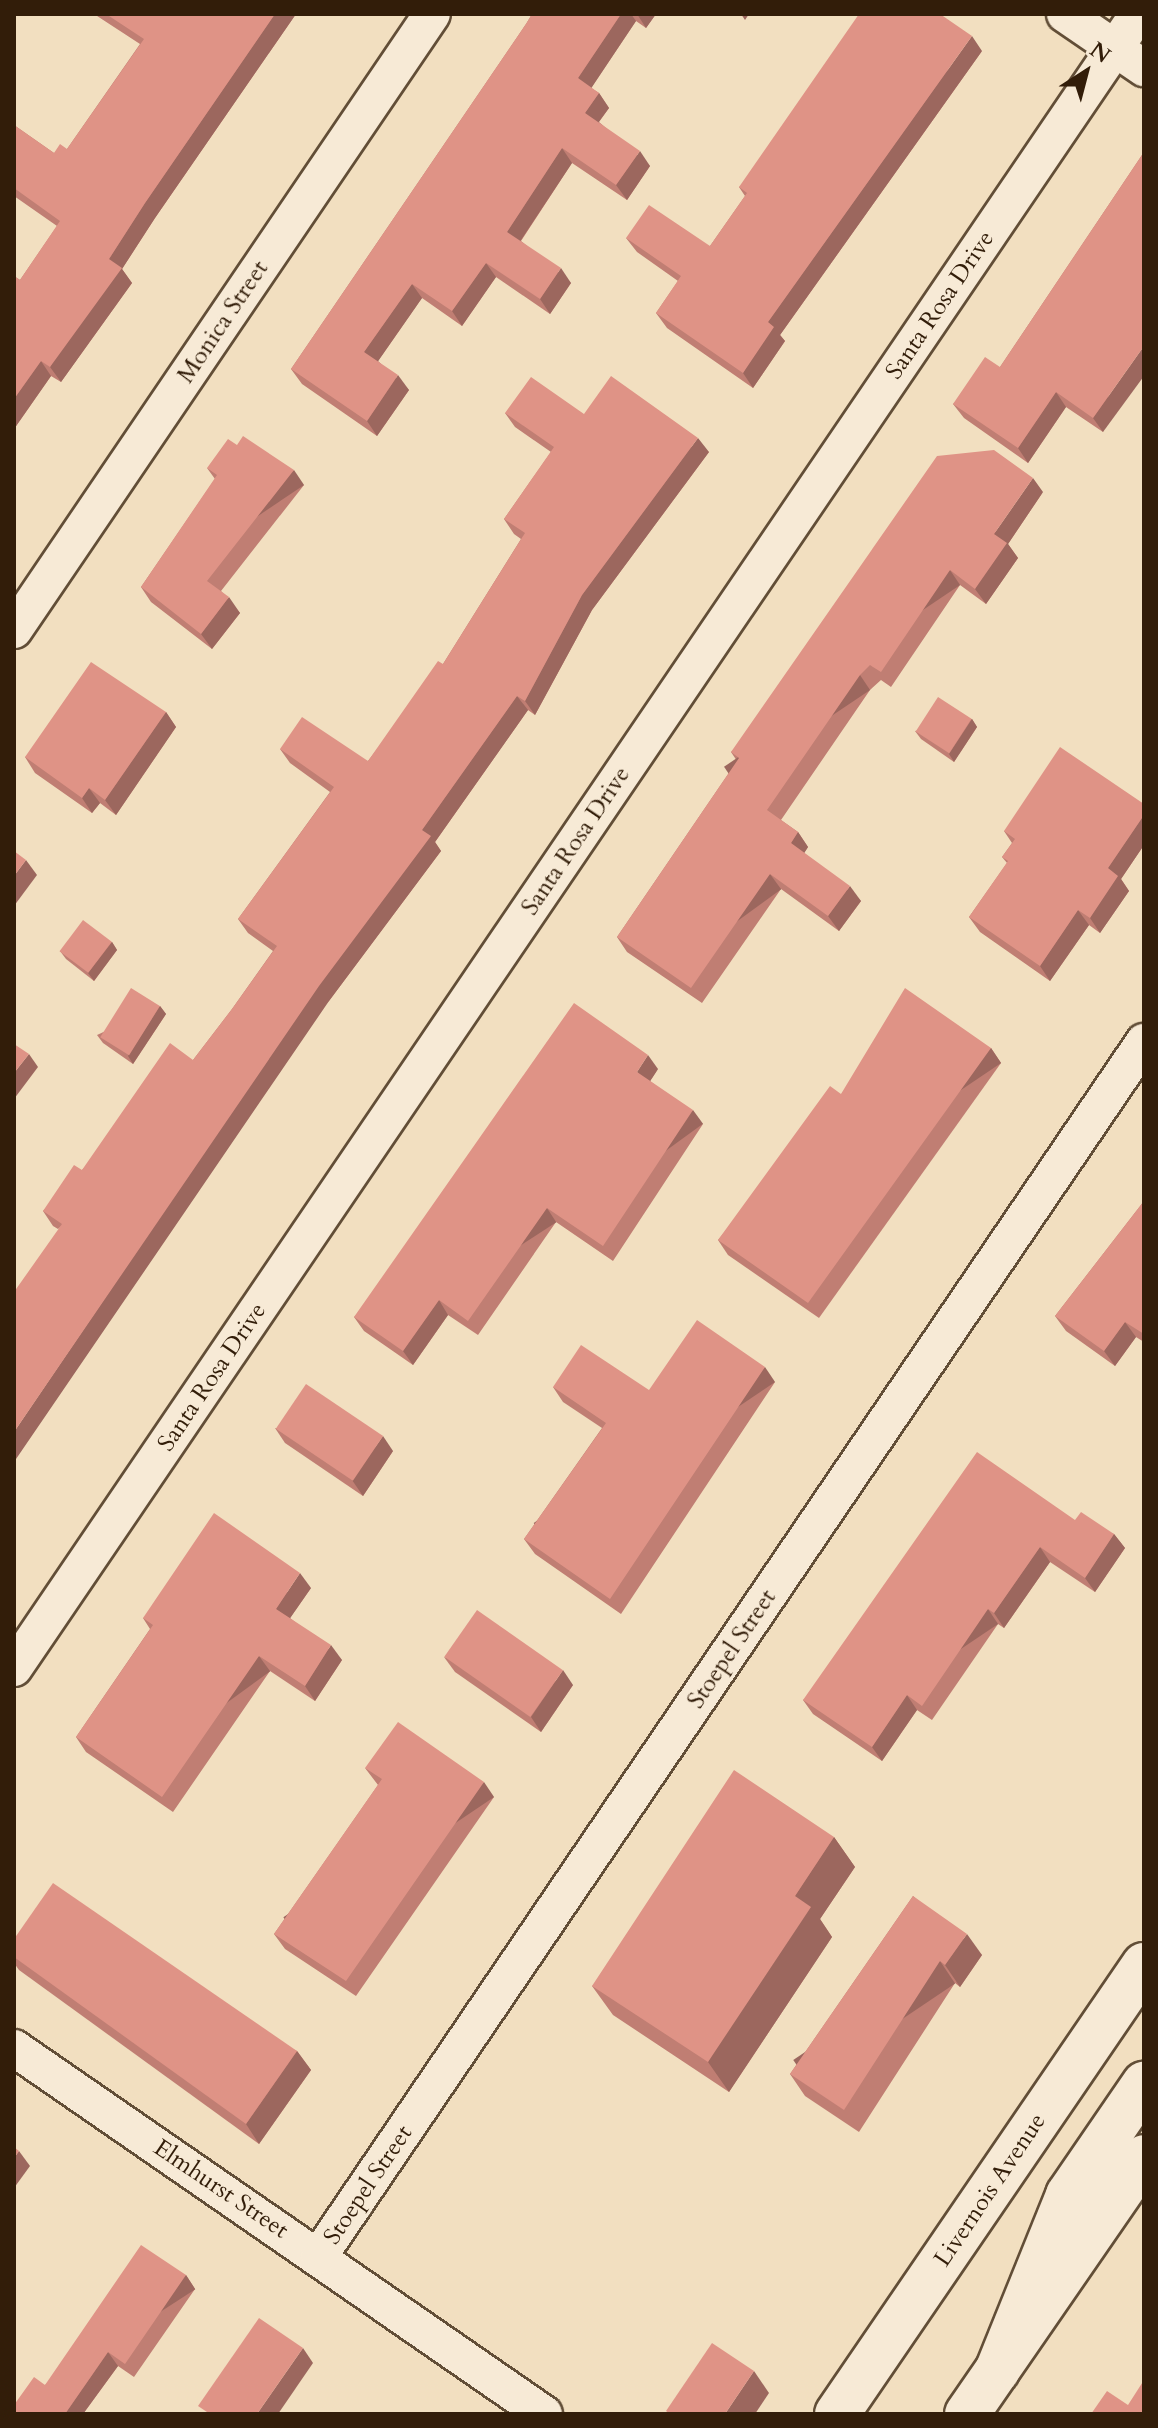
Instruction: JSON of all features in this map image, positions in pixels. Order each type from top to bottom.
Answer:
[{"type":"main road","name":"Livernois Avenue","points":[[837,2414],[1144,1965]]},
{"type":"main road","points":[[997,2371],[1068,2195],[1144,2084]]},
{"type":"main road","points":[[967,2414],[1144,2157]]},
{"type":"street","name":"Monica Street","points":[[14,630],[432,14]]},
{"type":"street","points":[[1065,14],[1144,68]]},
{"type":"street","name":"Santa Rosa Drive","points":[[14,1668],[1138,14]]},
{"type":"street","name":"Stoepel Street","points":[[319,2256],[1144,1042]]},
{"type":"street","name":"Elmhurst Street","points":[[14,2048],[544,2414]]},
{"type":"building","points":[[106,14],[275,14],[109,259],[122,268],[50,367],[41,361],[14,399],[14,276],[20,280],[60,221],[14,188],[14,125],[54,153],[60,144],[67,149],[144,39]]},
{"type":"building","points":[[532,14],[621,14],[578,78],[599,93],[585,113],[640,151],[616,185],[562,148],[507,232],[561,268],[540,299],[486,263],[452,311],[412,284],[364,352],[398,375],[367,421],[291,369]]},
{"type":"building","points":[[859,14],[940,14],[972,36],[768,322],[774,327],[743,373],[656,313],[681,276],[626,238],[649,205],[710,246],[747,193],[739,187]]},
{"type":"building","points":[[1144,152],[1144,346],[1093,418],[1056,392],[1018,448],[953,404],[985,357],[1000,367]]},
{"type":"building","points":[[611,376],[698,438],[582,595],[525,701],[517,696],[422,830],[431,836],[319,986],[14,1432],[14,1292],[62,1224],[43,1211],[74,1165],[82,1170],[170,1043],[193,1060],[277,946],[238,919],[334,787],[280,749],[302,717],[368,761],[438,661],[443,664],[525,533],[504,519],[554,447],[505,413],[531,377],[584,414]]},
{"type":"building","points":[[243,436],[294,470],[207,581],[229,597],[201,634],[141,587],[217,475],[207,468],[228,439],[237,445]]},
{"type":"building","points":[[994,450],[1033,478],[994,534],[1007,543],[975,589],[950,570],[881,672],[870,665],[860,675],[767,810],[798,832],[791,843],[850,886],[828,916],[770,874],[691,988],[617,937],[739,758],[731,752],[937,456]]},
{"type":"building","points":[[91,662],[166,712],[105,800],[89,788],[82,798],[25,757]]},
{"type":"building","points":[[938,697],[972,719],[949,753],[916,731]]},
{"type":"building","points":[[1060,747],[1144,804],[1144,815],[1108,868],[1118,876],[1090,918],[1078,910],[1040,966],[969,917],[1008,861],[1002,857],[1015,839],[1004,831]]},
{"type":"building","points":[[14,851],[26,860],[14,876]]},
{"type":"building","points":[[83,920],[112,942],[88,973],[60,951]]},
{"type":"building","points":[[131,988],[160,1006],[129,1055],[100,1037]]},
{"type":"building","points":[[905,988],[991,1048],[808,1303],[718,1240],[830,1086],[841,1094]]},
{"type":"building","points":[[574,1003],[648,1055],[637,1072],[693,1110],[603,1246],[547,1208],[468,1321],[439,1300],[403,1351],[354,1317]]},
{"type":"building","points":[[14,1044],[29,1054],[14,1073]]},
{"type":"building","points":[[1144,1201],[1144,1334],[1125,1322],[1104,1351],[1055,1316]]},
{"type":"building","points":[[697,1320],[765,1367],[610,1599],[524,1539],[606,1423],[553,1387],[581,1345],[649,1390]]},
{"type":"building","points":[[306,1384],[383,1436],[353,1481],[276,1429]]},
{"type":"building","points":[[977,1452],[1075,1520],[1081,1512],[1114,1534],[1085,1578],[1040,1547],[994,1613],[988,1609],[922,1706],[907,1695],[872,1747],[803,1700]]},
{"type":"building","points":[[214,1513],[300,1573],[276,1609],[331,1645],[305,1686],[259,1656],[162,1797],[76,1737],[153,1625],[143,1618]]},
{"type":"building","points":[[477,1610],[563,1670],[530,1717],[444,1657]]},
{"type":"building","points":[[398,1722],[484,1782],[346,1981],[274,1934],[382,1779],[365,1768]]},
{"type":"building","points":[[734,1770],[834,1837],[795,1896],[811,1907],[708,2062],[592,1986]]},
{"type":"building","points":[[53,1883],[297,2051],[246,2124],[14,1957],[14,1939]]},
{"type":"building","points":[[913,1896],[967,1934],[945,1965],[940,1961],[844,2110],[790,2074]]},
{"type":"building","points":[[141,2245],[186,2275],[125,2364],[108,2352],[65,2414],[18,2414],[14,2411],[14,2405],[34,2377],[45,2385]]},
{"type":"building","points":[[259,2318],[303,2348],[257,2414],[210,2414],[198,2406]]},
{"type":"building","points":[[712,2343],[754,2371],[725,2414],[670,2414],[666,2411]]},
{"type":"building","points":[[1144,2380],[1144,2414],[1091,2414],[1107,2391],[1128,2405]]}]
